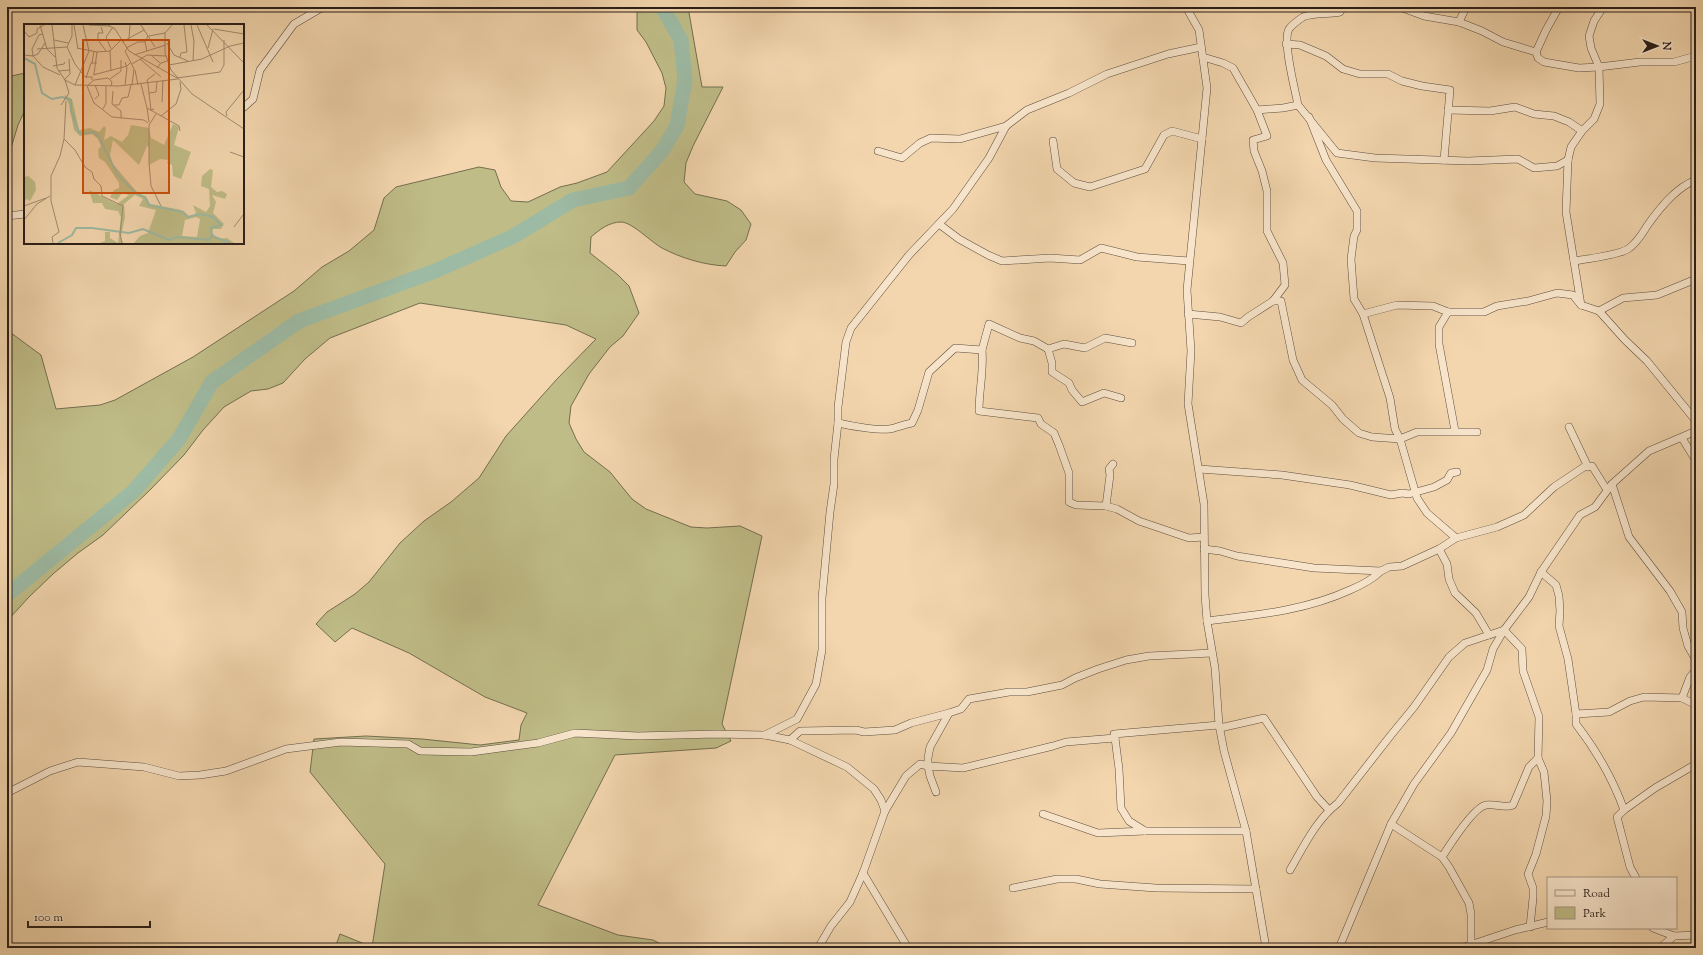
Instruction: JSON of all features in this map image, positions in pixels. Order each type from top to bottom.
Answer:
[{"type":"street","points":[[244,107],[253,99],[260,70],[294,24],[323,7]]},
{"type":"street","points":[[1186,7],[1199,30],[1204,57],[1207,88],[1187,290],[1191,351],[1188,404],[1204,504],[1207,620],[1215,668],[1220,726],[1224,751],[1246,831],[1266,948]]},
{"type":"street","points":[[1343,7],[1340,12],[1315,14],[1304,17],[1289,29],[1286,44],[1298,105],[1338,153],[1375,158],[1444,160],[1518,159],[1534,168],[1557,166],[1568,160]]},
{"type":"street","points":[[1400,7],[1424,16],[1459,22],[1482,31],[1503,42],[1536,52]]},
{"type":"street","points":[[1459,22],[1466,7]]},
{"type":"street","points":[[1559,7],[1536,52],[1538,58],[1544,62],[1579,68],[1640,62],[1674,62],[1696,56]]},
{"type":"street","points":[[1581,305],[1566,212],[1568,160],[1571,147],[1582,131],[1594,119],[1600,104],[1599,67],[1591,48],[1589,36],[1594,21],[1603,7]]},
{"type":"street","points":[[1286,44],[1300,45],[1326,56],[1343,69],[1360,74],[1388,74],[1402,81],[1422,86],[1450,90],[1444,160]]},
{"type":"street","points":[[878,151],[902,158],[920,143],[931,138],[960,139],[1006,126],[1027,110],[1070,93],[1107,74],[1168,54],[1201,47]]},
{"type":"street","points":[[1188,314],[1220,317],[1241,323],[1273,301],[1285,285],[1283,263],[1267,231],[1267,191],[1262,171],[1254,150],[1253,140],[1267,136],[1257,110],[1233,68],[1204,57]]},
{"type":"street","points":[[1257,110],[1298,105]]},
{"type":"street","points":[[1448,110],[1490,111],[1515,107],[1534,114],[1554,116],[1569,122],[1582,131]]},
{"type":"street","points":[[1309,117],[1326,160],[1357,211],[1357,230],[1354,236],[1351,259],[1354,299],[1363,314],[1390,398],[1395,429],[1400,439],[1415,491],[1420,504],[1427,513],[1456,538]]},
{"type":"street","points":[[765,735],[797,719],[816,684],[822,650],[822,598],[834,484],[834,459],[838,423],[838,407],[846,342],[851,328],[909,255],[953,209],[989,158],[1006,126]]},
{"type":"street","points":[[1053,141],[1057,169],[1074,183],[1090,186],[1145,169],[1164,135],[1172,131],[1202,139]]},
{"type":"street","points":[[1574,261],[1627,250],[1639,239],[1648,225],[1674,195],[1689,182],[1696,180]]},
{"type":"street","points":[[7,216],[24,214]]},
{"type":"street","points":[[939,224],[959,238],[988,255],[1002,261],[1050,258],[1080,260],[1101,248],[1137,257],[1189,262]]},
{"type":"street","points":[[1599,311],[1624,298],[1657,295],[1696,279]]},
{"type":"street","points":[[1363,314],[1397,305],[1433,306],[1448,312],[1484,312],[1497,306],[1528,301],[1557,293],[1573,295],[1581,305],[1599,311],[1624,340],[1647,361],[1696,421]]},
{"type":"street","points":[[1273,301],[1281,301],[1293,360],[1302,380],[1332,405],[1343,419],[1358,433],[1372,437],[1400,439],[1417,432],[1477,432]]},
{"type":"street","points":[[1448,312],[1439,327],[1438,344],[1455,431]]},
{"type":"street","points":[[1132,343],[1105,338],[1085,348],[1064,344],[1048,348],[1034,341],[1020,338],[989,324],[982,350],[983,366],[979,390],[979,411],[1038,418],[1041,424],[1054,433],[1069,473],[1069,502],[1076,505],[1106,506],[1117,509],[1139,521],[1189,538],[1204,537]]},
{"type":"street","points":[[838,423],[862,428],[894,429],[899,425],[912,423],[918,410],[929,372],[955,348],[982,350]]},
{"type":"street","points":[[1048,348],[1052,362],[1052,372],[1069,383],[1072,390],[1082,402],[1104,393],[1121,398]]},
{"type":"street","points":[[1569,427],[1588,467]]},
{"type":"street","points":[[1339,948],[1391,824],[1414,784],[1451,733],[1487,670],[1493,649],[1504,630],[1529,597],[1541,572],[1580,515],[1595,507],[1612,484],[1649,451],[1696,431]]},
{"type":"street","points":[[1682,438],[1696,461]]},
{"type":"street","points":[[1106,506],[1110,476],[1109,469],[1113,464]]},
{"type":"street","points":[[1207,620],[1272,613],[1301,608],[1330,599],[1372,580],[1381,571],[1389,567],[1402,566],[1439,549],[1456,538],[1497,527],[1524,515],[1554,487],[1584,468],[1592,466],[1607,490]]},
{"type":"street","points":[[1199,469],[1282,474],[1350,485],[1391,495],[1402,493],[1409,494],[1415,491],[1434,487],[1447,480],[1451,473],[1457,472]]},
{"type":"street","points":[[1612,484],[1629,537],[1670,592],[1682,612],[1683,628],[1688,646],[1696,660]]},
{"type":"street","points":[[1204,549],[1220,551],[1237,556],[1314,568],[1381,571]]},
{"type":"street","points":[[1439,549],[1447,564],[1455,593],[1476,613],[1489,635]]},
{"type":"street","points":[[1541,572],[1556,585],[1559,596],[1559,626],[1568,659],[1576,714],[1576,724],[1613,781],[1624,810]]},
{"type":"street","points":[[1290,870],[1315,828],[1329,810],[1338,803],[1414,707],[1449,657],[1465,643],[1504,630]]},
{"type":"street","points":[[1504,630],[1522,649],[1523,671],[1539,717],[1538,758],[1544,772],[1547,801],[1546,816],[1536,854],[1528,874],[1533,888],[1530,927]]},
{"type":"street","points":[[790,740],[800,731],[856,730],[864,732],[895,730],[911,723],[949,713],[961,708],[969,699],[1009,692],[1026,692],[1062,685],[1086,673],[1126,660],[1149,656],[1212,653]]},
{"type":"street","points":[[1682,698],[1690,677],[1696,670]]},
{"type":"street","points":[[1576,714],[1609,712],[1630,701],[1644,697],[1682,698],[1696,705]]},
{"type":"street","points":[[936,792],[930,776],[928,758],[930,748],[949,713]]},
{"type":"street","points":[[1145,831],[1129,821],[1121,808],[1119,768],[1114,734],[1220,726],[1264,718],[1317,797],[1329,810]]},
{"type":"street","points":[[7,793],[50,771],[78,762],[144,767],[179,776],[200,775],[226,771],[286,749],[341,742],[408,744],[420,751],[471,752],[538,743],[575,733],[638,736],[717,734],[765,735],[790,740],[847,768],[874,789],[881,800],[885,811]]},
{"type":"street","points":[[818,948],[831,926],[850,902],[864,873],[885,811],[906,776],[920,764],[928,766],[963,768],[1016,756],[1066,742],[1115,738]]},
{"type":"street","points":[[1442,857],[1450,843],[1477,810],[1486,805],[1509,807],[1514,805],[1529,767],[1538,758]]},
{"type":"street","points":[[1635,877],[1630,867],[1617,817],[1624,810],[1655,788],[1696,764]]},
{"type":"street","points":[[1043,814],[1098,834],[1145,831],[1246,831]]},
{"type":"street","points":[[1391,824],[1442,857],[1469,903],[1471,914],[1471,944]]},
{"type":"street","points":[[864,873],[908,948]]},
{"type":"street","points":[[1013,888],[1057,879],[1076,879],[1100,884],[1156,888],[1256,889]]},
{"type":"street","points":[[1461,948],[1547,922]]},
{"type":"street","points":[[1656,929],[1674,936],[1696,935]]},
{"type":"street","points":[[1660,948],[1674,936]]},
{"type":"green space","points":[[637,7],[688,7],[702,87],[723,87],[686,163],[684,182],[695,194],[727,201],[741,210],[751,224],[746,240],[735,252],[726,266],[701,263],[677,255],[662,248],[630,225],[621,222],[608,225],[591,237],[590,253],[618,275],[629,286],[639,313],[623,336],[610,347],[589,374],[571,406],[569,423],[584,452],[610,472],[632,499],[646,509],[691,527],[707,528],[740,526],[762,536],[722,724],[731,741],[716,748],[615,755],[538,905],[618,935],[653,940],[669,948],[335,948],[340,934],[372,947],[385,864],[310,772],[314,739],[366,736],[422,739],[480,745],[519,740],[521,725],[527,713],[485,697],[409,653],[352,628],[335,642],[316,624],[327,612],[355,594],[369,582],[400,543],[424,521],[451,502],[479,478],[506,436],[557,379],[596,339],[566,325],[420,303],[330,338],[305,359],[283,383],[268,389],[251,391],[224,407],[203,430],[184,455],[150,490],[103,535],[53,574],[7,621],[7,330],[41,355],[56,409],[100,405],[115,400],[193,357],[294,291],[322,267],[349,251],[374,230],[384,198],[396,187],[479,167],[495,170],[501,187],[511,201],[528,202],[560,187],[577,183],[607,172],[654,121],[664,106],[666,88],[662,73],[646,42],[637,30]]},
{"type":"green space","points":[[24,73],[24,112],[18,125],[7,161],[7,77]]},
{"type":"waterway","points":[[7,595],[134,491],[179,439],[212,382],[299,321],[435,271],[512,237],[573,200],[629,188],[662,151],[677,126],[685,80],[681,40],[662,7]]}]
